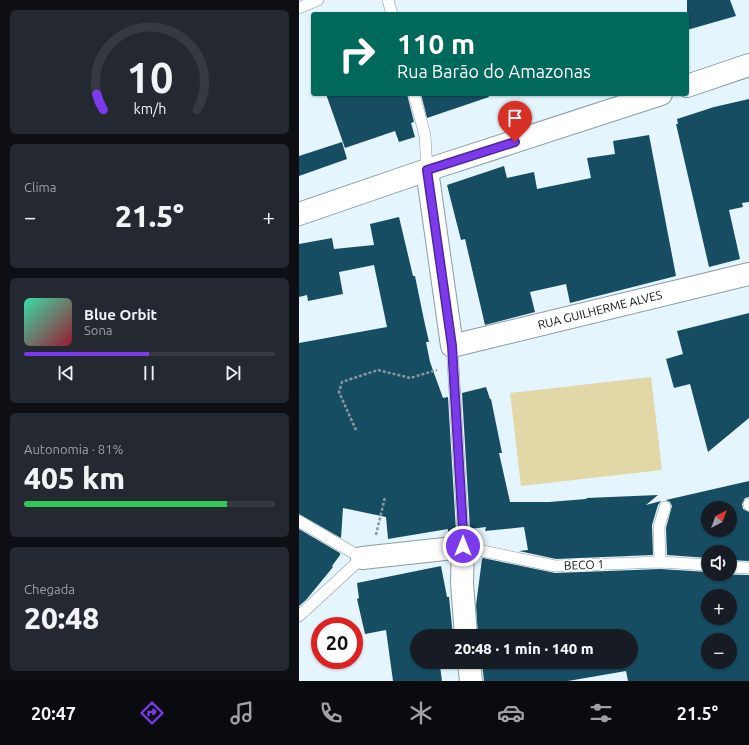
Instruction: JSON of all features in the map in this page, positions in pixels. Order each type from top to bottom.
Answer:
[{"type":"street","points":[[689,85],[749,65]]},
{"type":"street","points":[[299,214],[427,170],[655,96]]},
{"type":"street","points":[[427,170],[452,355]]},
{"type":"street","name":"RUA GUILHERME ALVES","points":[[452,355],[749,274]]},
{"type":"street","points":[[367,558],[463,546],[462,583],[466,629]]},
{"type":"street","points":[[470,669],[471,681]]},
{"type":"lane","points":[[299,8],[317,0]]},
{"type":"lane","points":[[388,0],[391,12]]},
{"type":"lane","points":[[415,96],[425,136],[427,170]]},
{"type":"lane","points":[[452,355],[463,546]]},
{"type":"lane","points":[[660,562],[659,527],[665,507]]},
{"type":"lane","points":[[299,521],[367,558],[299,616]]},
{"type":"lane","name":"BECO 1","points":[[463,546],[555,566],[660,562],[701,565]]},
{"type":"lane","points":[[737,567],[749,568]]},
{"type":"path","points":[[356,430],[339,392],[342,382],[378,370],[410,378],[452,355]]},
{"type":"path","points":[[367,558],[385,497]]},
{"type":"shaded area","points":[[651,377],[662,470],[521,486],[510,393]]},
{"type":"building","points":[[687,0],[730,0],[736,16],[689,29],[689,12],[687,12]]},
{"type":"building","points":[[327,96],[408,96],[414,122],[411,123],[415,137],[399,142],[395,131],[345,148]]},
{"type":"building","points":[[422,96],[489,96],[489,97],[427,118]]},
{"type":"building","points":[[749,99],[749,202],[742,203],[743,207],[729,210],[740,259],[709,267],[676,124],[678,124],[677,119],[714,107]]},
{"type":"building","points":[[649,135],[676,276],[570,303],[566,284],[530,292],[535,312],[485,325],[465,239],[461,240],[447,185],[504,166],[507,178],[534,172],[537,189],[591,178],[587,158],[615,154],[613,141]]},
{"type":"building","points":[[342,142],[347,159],[299,176],[299,156]]},
{"type":"building","points":[[399,217],[413,276],[415,276],[429,342],[426,342],[430,362],[443,398],[448,397],[456,531],[448,532],[448,529],[388,539],[386,517],[343,508],[341,538],[299,514],[299,343],[387,327],[374,265],[339,272],[343,294],[308,301],[307,295],[299,297],[299,244],[332,238],[334,249],[374,245],[370,224]]},
{"type":"building","points":[[749,313],[749,418],[708,452],[690,384],[674,388],[666,359],[683,354],[677,331]]},
{"type":"building","points":[[486,387],[491,399],[502,453],[499,453],[510,502],[549,502],[587,498],[658,495],[646,505],[661,501],[658,505],[652,525],[653,555],[556,559],[519,551],[528,550],[524,527],[485,531],[486,527],[470,529],[462,393]]},
{"type":"building","points":[[749,481],[749,497],[745,498],[742,504],[743,509],[749,512],[749,561],[737,560],[737,545],[701,545],[701,557],[667,555],[666,528],[672,506],[670,502],[666,500]]},
{"type":"building","points":[[299,529],[340,553],[340,555],[332,566],[333,567],[306,600],[299,606]]},
{"type":"building","points":[[483,558],[555,573],[660,569],[701,572],[701,581],[737,581],[737,575],[749,575],[749,681],[628,681],[626,671],[568,681],[484,681],[483,669],[638,669],[638,629],[478,629],[476,605]]},
{"type":"building","points":[[441,566],[447,597],[449,597],[452,629],[410,629],[410,669],[440,669],[442,681],[393,681],[386,630],[365,634],[363,617],[361,617],[357,599],[359,598],[357,583]]},
{"type":"route","points":[[463,546],[453,355],[427,170],[515,142]]}]
